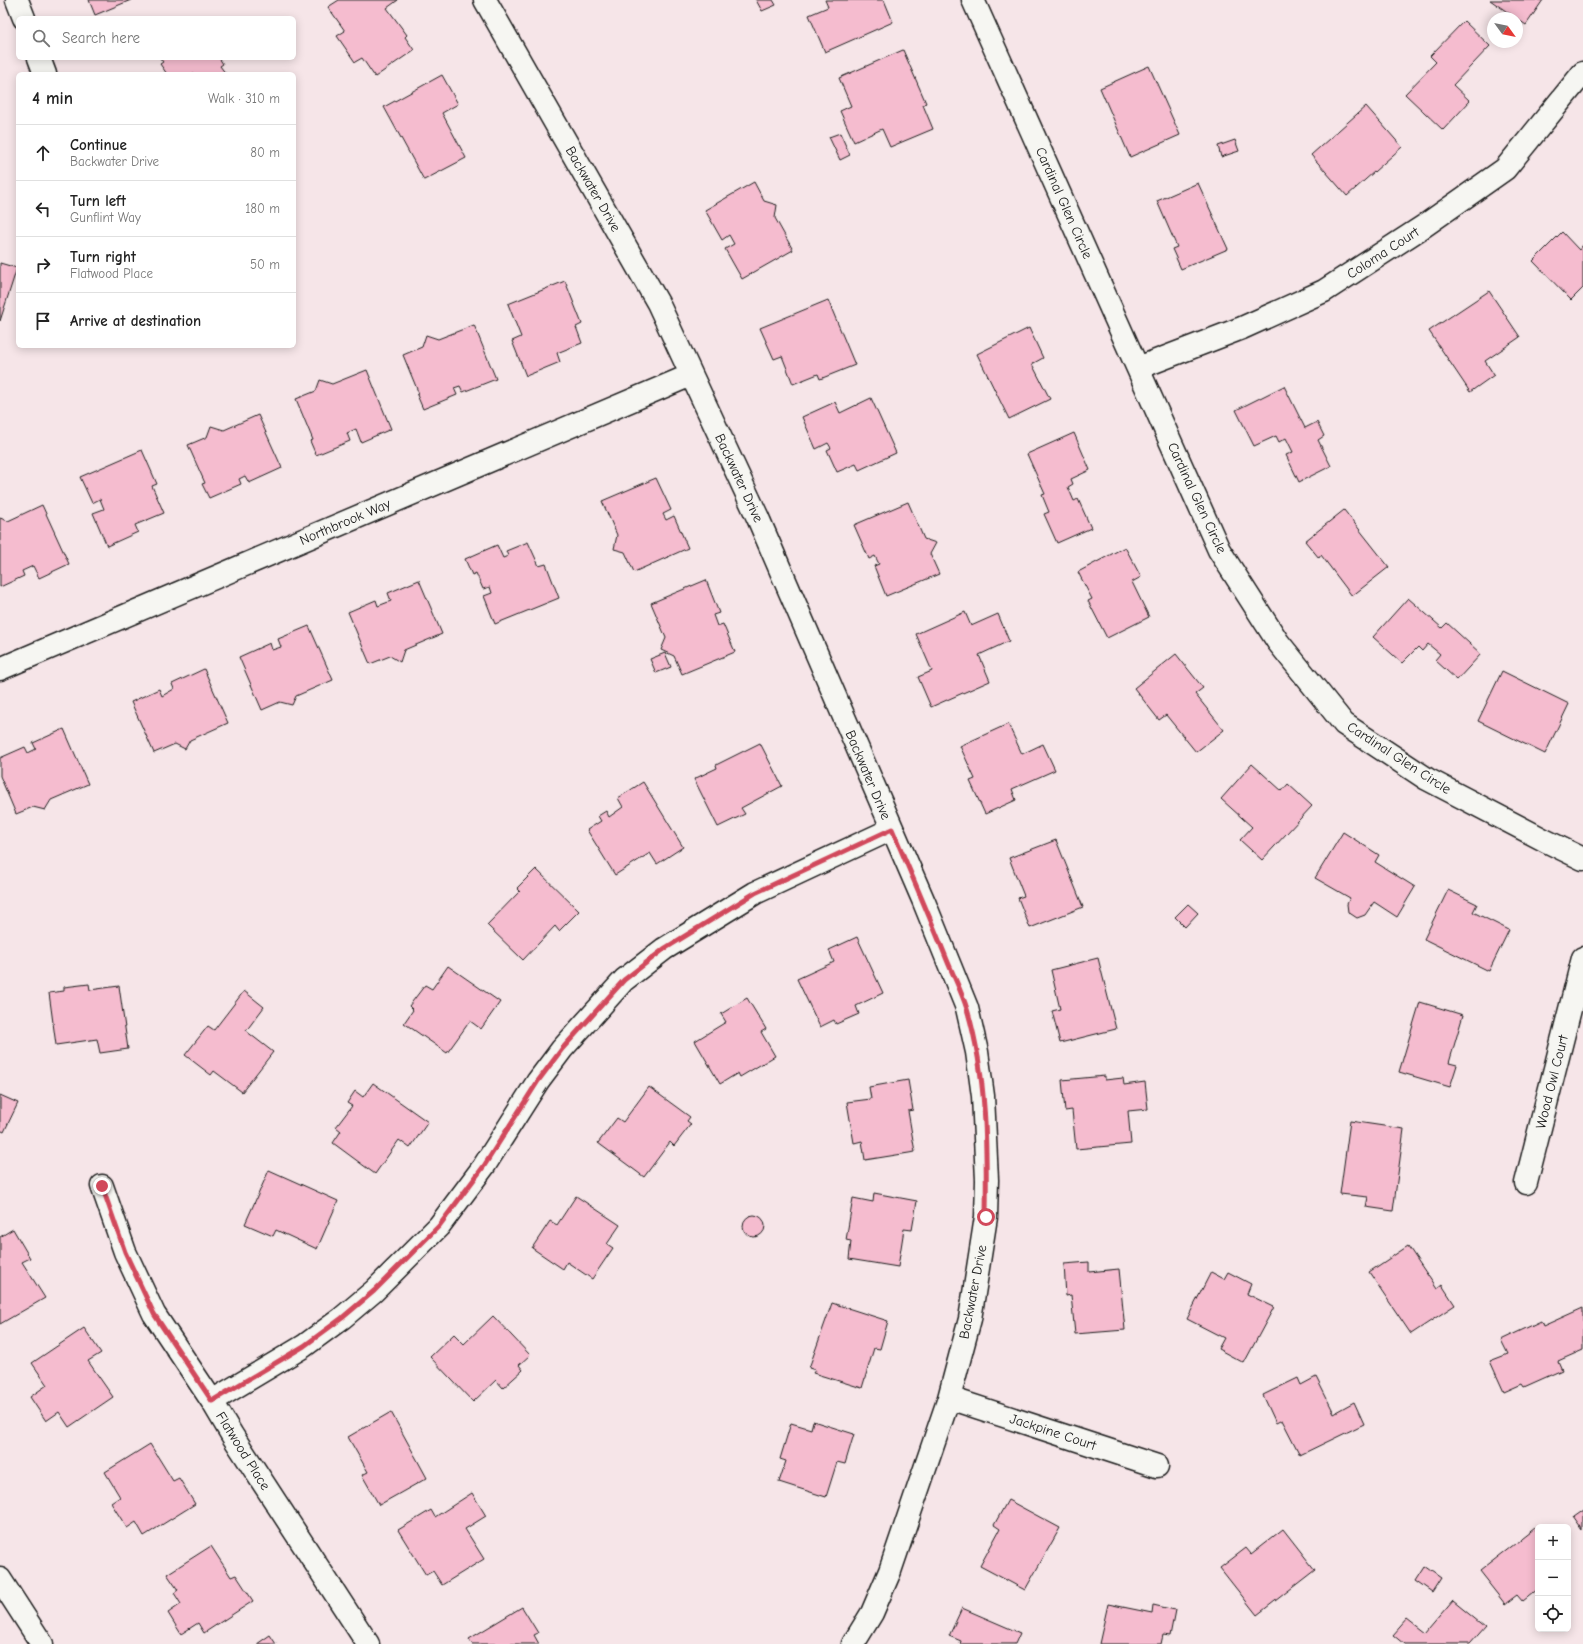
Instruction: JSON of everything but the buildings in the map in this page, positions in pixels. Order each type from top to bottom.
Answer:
[{"type":"street","points":[[17,0],[23,16]]},
{"type":"street","name":"Backwater Drive","points":[[486,0],[658,303],[758,518],[924,902],[966,1008],[977,1052],[983,1096],[986,1217],[970,1319],[949,1398],[890,1571],[872,1613],[853,1644]]},
{"type":"street","name":"Cardinal Glen Circle","points":[[973,0],[1219,550],[1278,642],[1344,724],[1427,779],[1583,859]]},
{"type":"street","points":[[40,60],[44,72]]},
{"type":"street","name":"Coloma Court","points":[[1138,368],[1242,328],[1324,291],[1424,226],[1505,169],[1583,73]]},
{"type":"street","name":"Northbrook Way","points":[[0,669],[691,375]]},
{"type":"street","points":[[212,1401],[304,1346],[342,1318],[374,1291],[439,1226],[484,1166],[538,1081],[562,1049],[624,980],[664,949],[755,893],[892,829]]},
{"type":"street","name":"Wood Owl Court","points":[[1526,1183],[1583,958]]},
{"type":"street","name":"Flatwood Place","points":[[102,1186],[125,1252],[154,1314],[212,1401],[232,1435],[368,1644]]},
{"type":"street","name":"Jackpine Court","points":[[949,1398],[1157,1466]]},
{"type":"street","points":[[0,1578],[42,1644]]},
{"type":"route","points":[[102,1186],[125,1252],[154,1314],[212,1401],[304,1346],[342,1318],[374,1291],[439,1226],[484,1166],[538,1081],[562,1049],[624,980],[664,949],[755,893],[892,829],[924,902],[966,1008],[977,1052],[983,1096],[986,1217]]}]
